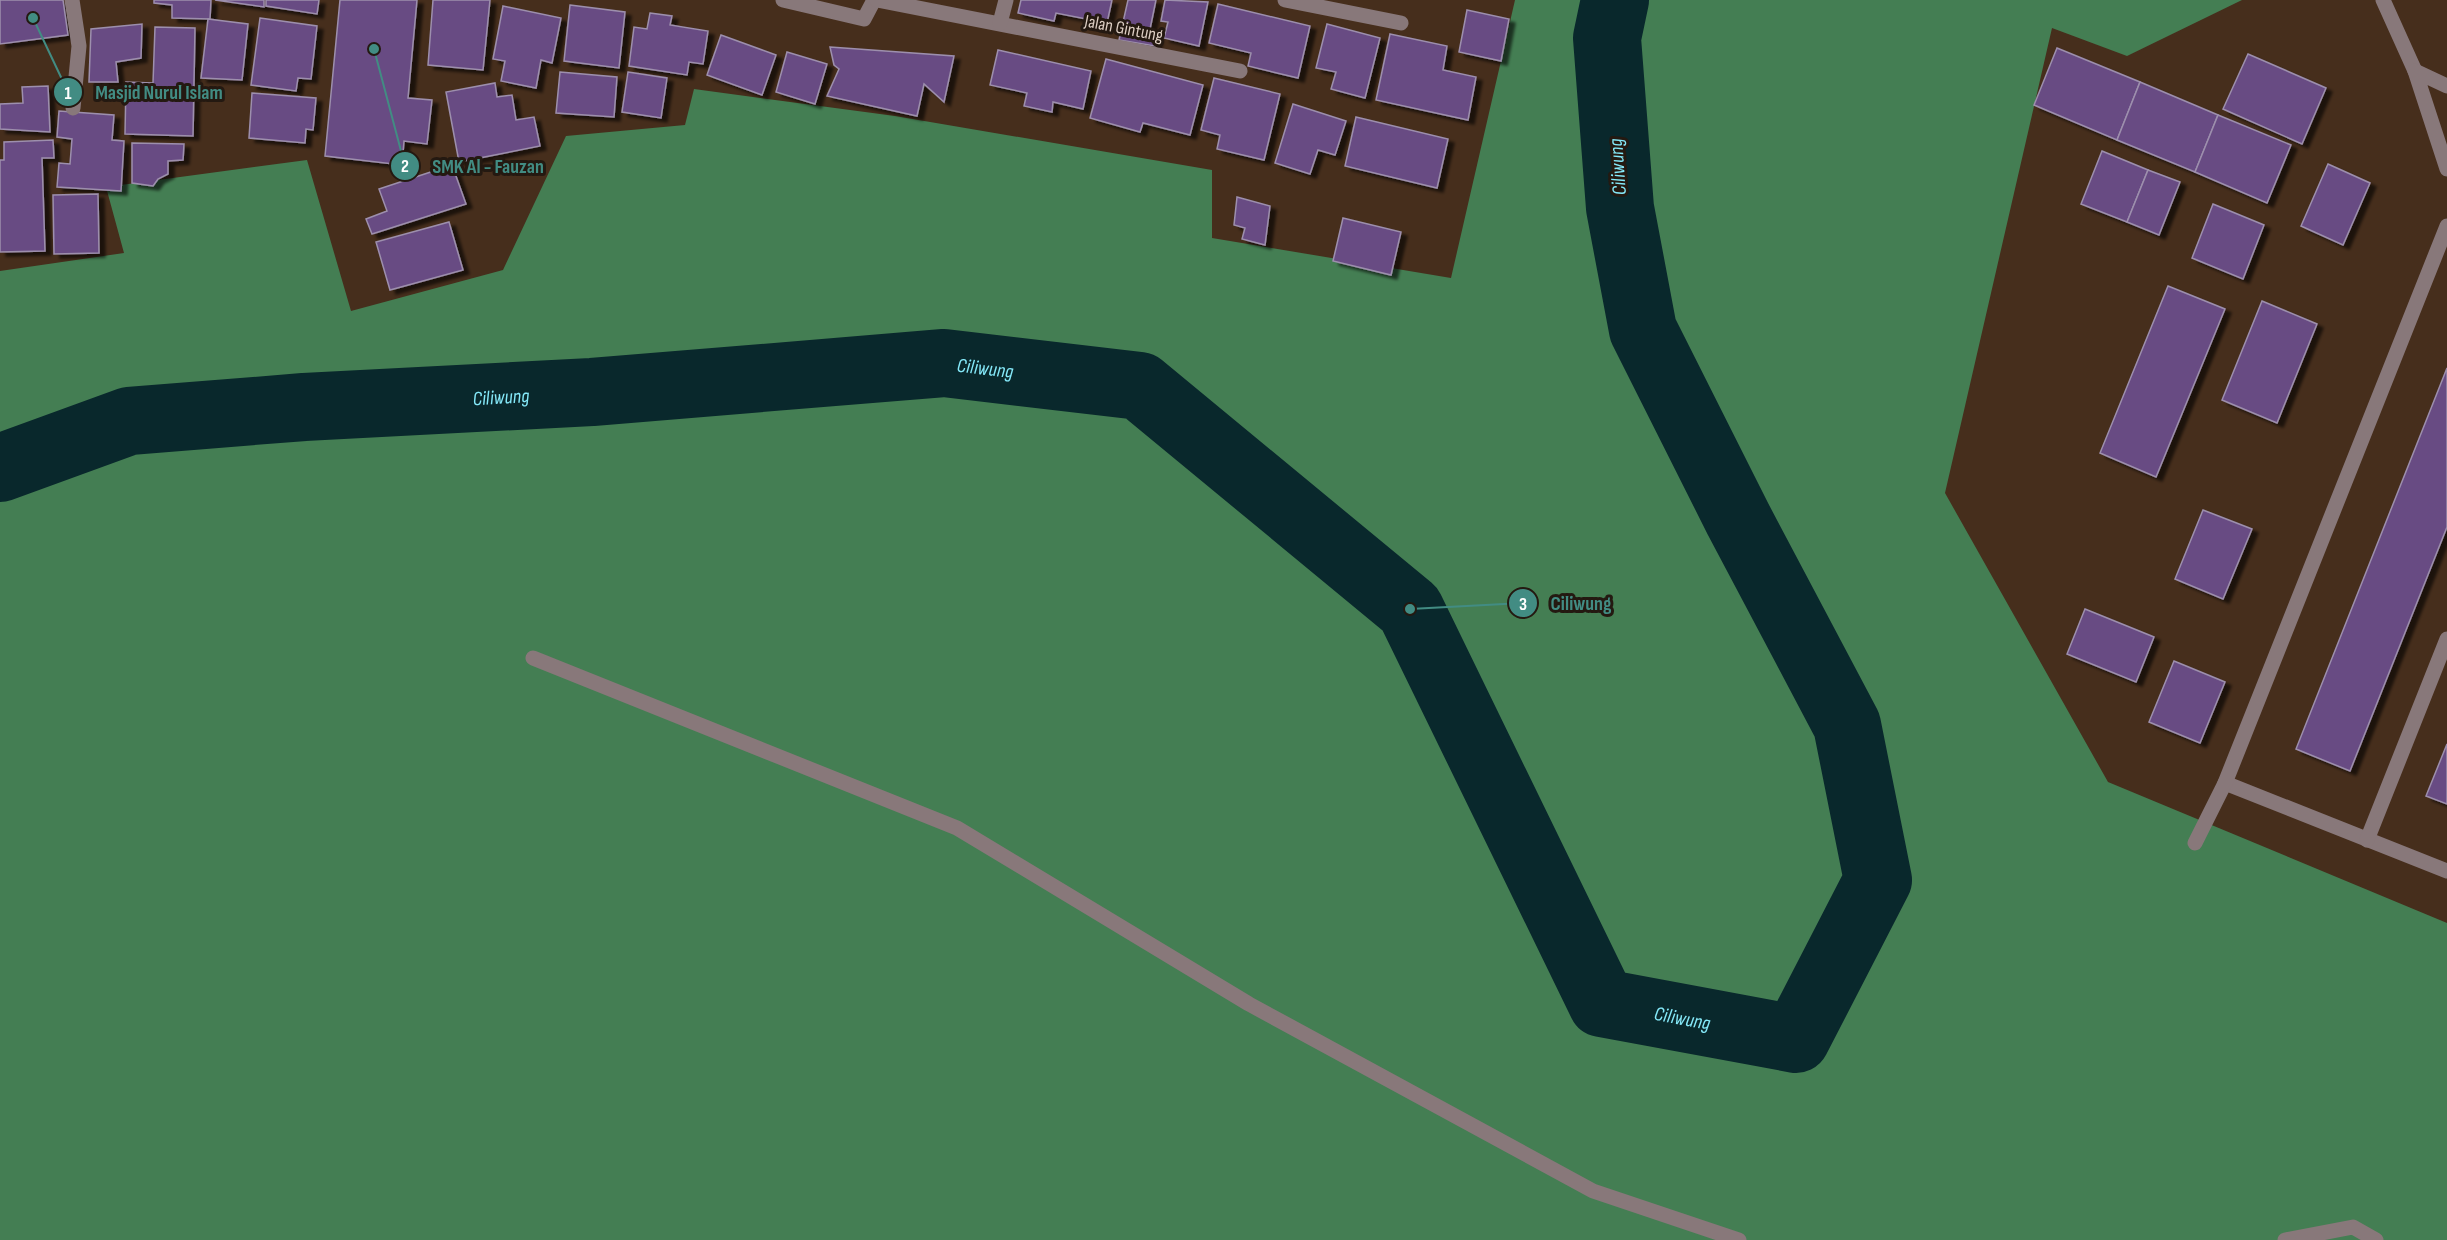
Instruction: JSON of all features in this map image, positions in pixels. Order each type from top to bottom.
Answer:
[{"type":"street","points":[[72,0],[79,46],[73,108]]},
{"type":"street","name":"Jalan Gintung","points":[[783,0],[864,19],[875,0],[1240,71]]},
{"type":"street","points":[[1000,23],[1006,0]]},
{"type":"street","points":[[1285,0],[1401,23]]},
{"type":"street","points":[[2382,0],[2415,71],[2447,169]]},
{"type":"street","points":[[2415,71],[2447,86]]},
{"type":"street","points":[[2195,843],[2225,783],[2447,226]]},
{"type":"street","points":[[2367,840],[2447,639]]},
{"type":"street","points":[[533,658],[957,828],[1249,1004],[1593,1191],[1739,1240]]},
{"type":"street","points":[[2225,783],[2447,871]]},
{"type":"street","points":[[2285,1240],[2353,1227],[2376,1240]]},
{"type":"green space","points":[[1515,0],[2242,0],[2127,56],[2052,28],[1945,493],[2108,782],[2447,923],[2447,1240],[0,1240],[0,271],[124,253],[106,187],[307,160],[351,311],[503,270],[566,136],[685,125],[694,89],[895,116],[1212,170],[1212,238],[1451,278]]},
{"type":"building","points":[[0,0],[63,0],[68,35],[0,44]]},
{"type":"building","points":[[154,0],[211,0],[210,19],[172,18],[172,5],[154,3]]},
{"type":"building","points":[[215,0],[264,0],[264,7]]},
{"type":"building","points":[[266,0],[319,0],[317,14],[266,6]]},
{"type":"building","points":[[340,0],[417,0],[408,98],[432,100],[427,144],[404,141],[402,165],[325,156]]},
{"type":"building","points":[[433,0],[490,0],[483,70],[428,65]]},
{"type":"building","points":[[1021,0],[1112,0],[1107,23],[1056,13],[1054,21],[1018,13]]},
{"type":"building","points":[[1128,0],[1156,0],[1149,34],[1157,36],[1155,46],[1119,40]]},
{"type":"building","points":[[1165,0],[1208,2],[1199,46],[1164,38],[1168,22],[1161,21]]},
{"type":"building","points":[[1218,4],[1310,26],[1298,78],[1248,66],[1251,53],[1209,43]]},
{"type":"building","points":[[570,5],[625,12],[619,68],[564,61]]},
{"type":"building","points":[[503,6],[561,18],[552,63],[541,60],[536,88],[501,81],[505,61],[493,59]]},
{"type":"building","points":[[1467,10],[1509,19],[1501,61],[1459,52]]},
{"type":"building","points":[[650,13],[672,16],[670,25],[708,31],[703,64],[689,62],[687,75],[629,66],[634,27],[647,29]]},
{"type":"building","points":[[260,18],[317,26],[311,79],[298,78],[296,91],[251,85]]},
{"type":"building","points":[[208,19],[248,24],[242,80],[201,78]]},
{"type":"building","points":[[142,24],[141,58],[116,62],[118,82],[89,82],[91,29]]},
{"type":"building","points":[[1327,24],[1380,38],[1365,98],[1331,89],[1336,72],[1316,68]]},
{"type":"building","points":[[155,27],[195,28],[193,136],[125,134],[126,82],[153,83]]},
{"type":"building","points":[[1390,34],[1447,46],[1443,70],[1476,77],[1468,120],[1376,100]]},
{"type":"building","points":[[721,35],[776,55],[762,95],[707,75]]},
{"type":"building","points":[[830,47],[954,56],[944,102],[924,84],[917,116],[827,96],[839,69],[834,65]]},
{"type":"building","points":[[2057,48],[2140,82],[2117,140],[2034,105]]},
{"type":"building","points":[[998,50],[1091,71],[1083,109],[1053,102],[1052,112],[1024,106],[1027,93],[990,85]]},
{"type":"building","points":[[787,52],[827,64],[815,104],[776,92]]},
{"type":"building","points":[[2248,54],[2326,88],[2302,144],[2223,109]]},
{"type":"building","points":[[1106,59],[1203,85],[1190,135],[1143,123],[1140,132],[1090,118]]},
{"type":"building","points":[[560,72],[617,77],[614,117],[556,113]]},
{"type":"building","points":[[628,72],[667,78],[661,118],[622,112]]},
{"type":"building","points":[[1214,78],[1280,94],[1264,160],[1217,149],[1220,135],[1201,130]]},
{"type":"building","points":[[2140,82],[2218,115],[2195,172],[2117,140]]},
{"type":"building","points":[[495,83],[497,97],[512,95],[516,120],[534,117],[540,146],[459,162],[446,92]]},
{"type":"building","points":[[48,86],[50,132],[0,129],[0,104],[23,103],[22,87]]},
{"type":"building","points":[[252,93],[316,98],[313,130],[306,129],[305,143],[249,138]]},
{"type":"building","points":[[1293,104],[1346,121],[1335,155],[1318,150],[1310,174],[1275,163]]},
{"type":"building","points":[[59,111],[114,115],[112,140],[124,141],[121,191],[57,187],[59,163],[70,164],[72,139],[57,137]]},
{"type":"building","points":[[2218,115],[2291,145],[2267,203],[2195,172]]},
{"type":"building","points":[[1356,117],[1448,139],[1437,188],[1345,166]]},
{"type":"building","points":[[53,140],[54,158],[42,158],[45,251],[0,252],[0,160],[4,160],[4,142]]},
{"type":"building","points":[[132,143],[184,144],[183,160],[168,161],[168,174],[158,179],[153,186],[132,183]]},
{"type":"building","points":[[2102,151],[2148,170],[2127,222],[2081,204]]},
{"type":"building","points":[[2328,164],[2370,183],[2343,245],[2301,226]]},
{"type":"building","points":[[452,165],[466,204],[372,234],[366,219],[387,211],[379,189]]},
{"type":"building","points":[[2148,170],[2180,182],[2159,235],[2127,222]]},
{"type":"building","points":[[98,194],[99,253],[54,254],[53,195]]},
{"type":"building","points":[[1237,197],[1270,206],[1265,245],[1242,239],[1245,228],[1234,225]]},
{"type":"building","points":[[2213,204],[2264,225],[2243,279],[2192,258]]},
{"type":"building","points":[[1343,218],[1401,232],[1391,275],[1333,261]]},
{"type":"building","points":[[449,222],[463,270],[390,290],[376,242]]},
{"type":"building","points":[[2168,286],[2225,309],[2156,477],[2100,453]]},
{"type":"building","points":[[2262,301],[2317,324],[2277,423],[2222,400]]},
{"type":"building","points":[[2447,368],[2447,527],[2350,771],[2296,749]]},
{"type":"building","points":[[2203,510],[2252,529],[2223,599],[2175,579]]},
{"type":"building","points":[[2085,609],[2154,637],[2136,682],[2067,654]]},
{"type":"building","points":[[2174,661],[2225,682],[2200,743],[2149,722]]},
{"type":"building","points":[[2447,744],[2447,804],[2426,796]]},
{"type":"waterway","name":"Ciliwung","points":[[0,468],[129,421],[304,407],[592,392],[944,363],[1140,386],[1410,609],[1602,1003],[1796,1039],[1878,880],[1847,725],[1738,519],[1643,330],[1620,208],[1607,38],[1615,0]]},
{"type":"place","name":"Masjid Nurul Islam","points":[[33,18]]},
{"type":"place","name":"SMK Al - Fauzan","points":[[374,49]]},
{"type":"place","name":"Ciliwung","points":[[1410,609]]}]
